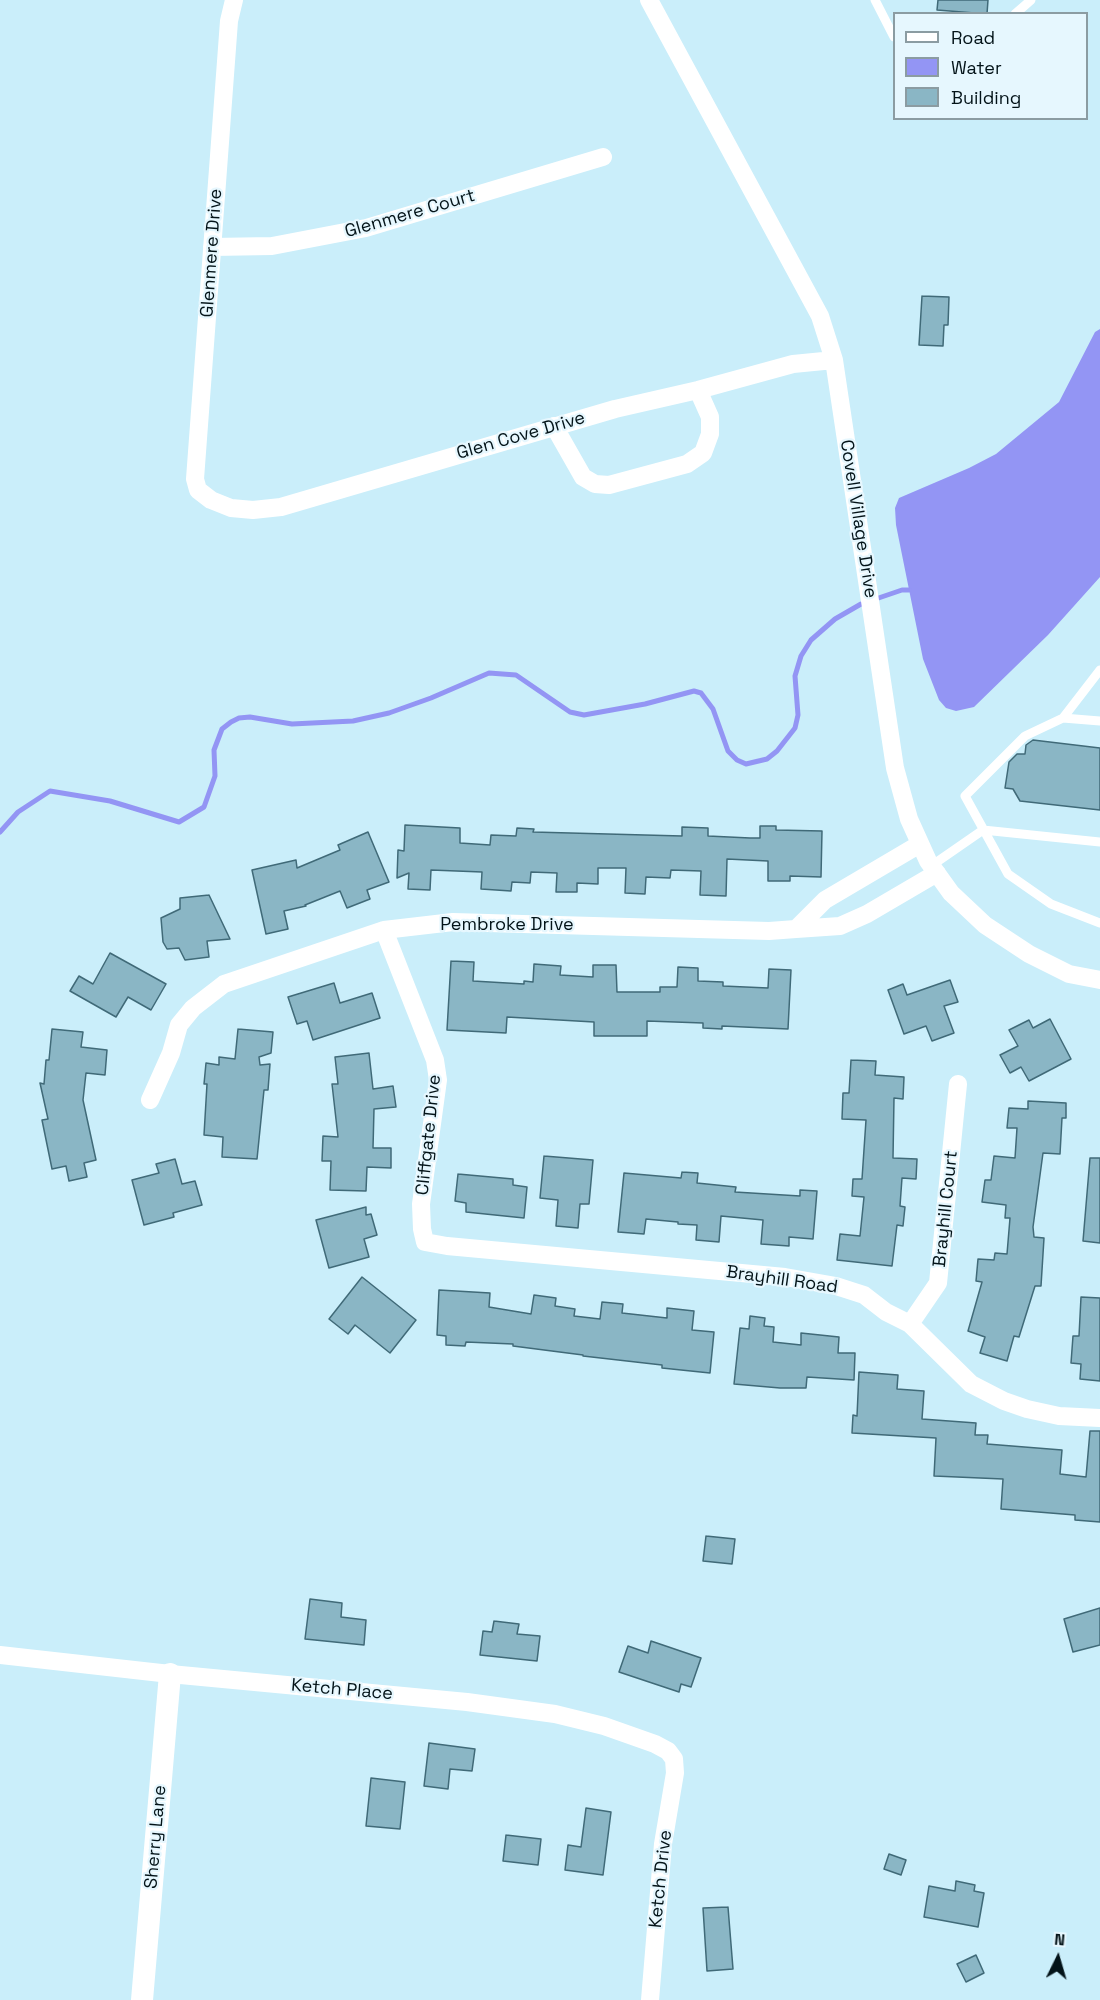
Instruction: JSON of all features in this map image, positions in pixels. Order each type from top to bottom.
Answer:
[{"type":"street","name":"Glenmere Drive","points":[[211,501],[198,489],[195,479],[229,21],[234,0]]},
{"type":"street","name":"Covell Village Drive","points":[[649,0],[820,316],[834,360],[895,768],[909,819],[920,844],[951,893],[985,925],[1029,954],[1069,974],[1100,980]]},
{"type":"street","name":"Glenmere Court","points":[[212,247],[272,246],[366,228],[603,157]]},
{"type":"street","name":"Glen Cove Drive","points":[[211,501],[231,508],[253,510],[281,507],[615,409],[698,390],[793,364],[834,360]]},
{"type":"street","points":[[554,426],[583,477],[595,484],[609,485],[687,464],[703,453],[710,434],[710,417],[698,390]]},
{"type":"street","points":[[796,929],[825,900],[920,844]]},
{"type":"street","name":"Pembroke Drive","points":[[150,1100],[171,1053],[179,1025],[193,1008],[224,984],[384,930],[453,922],[769,932],[840,926],[867,914],[934,869]]},
{"type":"street","points":[[850,886],[867,914]]},
{"type":"street","name":"Cliffgate Drive","points":[[384,930],[435,1060],[438,1080],[422,1204],[422,1229],[425,1242]]},
{"type":"street","name":"Brayhill Court","points":[[909,1324],[938,1283],[958,1084]]},
{"type":"street","name":"Brayhill Road","points":[[425,1242],[447,1246],[785,1277],[836,1286],[864,1295],[886,1312],[909,1324],[971,1384],[1004,1401],[1059,1416],[1100,1418]]},
{"type":"street","name":"Ketch Place","points":[[0,1655],[170,1674],[467,1702],[555,1714],[604,1726],[655,1744],[668,1751],[674,1759]]},
{"type":"street","name":"Sherry Lane","points":[[142,2000],[170,1674]]},
{"type":"street","name":"Ketch Drive","points":[[650,2000],[663,1844],[675,1773],[674,1759]]},
{"type":"lane","points":[[875,0],[893,35]]},
{"type":"lane","points":[[1017,12],[1031,0]]},
{"type":"lane","points":[[1100,670],[1063,718],[1025,736],[965,796],[1008,874],[1051,904],[1100,922]]},
{"type":"lane","points":[[1063,718],[1100,721]]},
{"type":"lane","points":[[934,869],[983,830],[1100,842]]},
{"type":"water","points":[[1100,329],[1100,577],[1048,635],[974,707],[956,711],[946,708],[939,700],[923,659],[896,525],[895,508],[899,498],[996,454],[1059,402],[1095,332]]},
{"type":"building","points":[[938,0],[988,0],[987,12],[937,10]]},
{"type":"building","points":[[922,296],[949,297],[948,325],[944,325],[943,346],[919,345]]},
{"type":"building","points":[[1033,740],[1100,748],[1100,810],[1020,801],[1013,789],[1005,788],[1009,762],[1017,754],[1025,754],[1026,745]]},
{"type":"building","points":[[405,825],[460,828],[460,843],[490,845],[491,835],[516,836],[517,828],[534,829],[533,832],[682,836],[682,827],[708,828],[708,836],[750,838],[760,838],[760,826],[776,826],[776,830],[822,831],[821,877],[790,876],[790,881],[768,881],[768,861],[727,859],[726,896],[700,895],[701,871],[671,870],[670,878],[646,877],[645,894],[625,893],[626,868],[598,868],[598,884],[577,883],[577,892],[556,892],[557,873],[531,872],[530,883],[512,882],[511,891],[481,889],[482,872],[431,870],[430,890],[408,889],[409,873],[397,878],[398,850],[404,851]]},
{"type":"building","points":[[368,832],[389,882],[367,890],[370,899],[347,908],[340,891],[306,906],[284,911],[288,929],[266,934],[252,870],[296,860],[297,868],[340,850],[338,845]]},
{"type":"building","points":[[209,895],[230,939],[207,941],[209,957],[185,960],[179,948],[167,949],[163,942],[161,918],[180,909],[180,898]]},
{"type":"building","points":[[110,953],[166,984],[151,1010],[128,997],[116,1017],[70,991],[79,976],[93,984]]},
{"type":"building","points":[[451,961],[474,962],[473,981],[524,984],[524,981],[533,982],[534,964],[561,966],[560,975],[593,977],[593,965],[616,965],[617,992],[660,992],[660,987],[677,987],[678,967],[698,968],[698,981],[723,982],[723,986],[768,988],[769,969],[791,970],[788,1029],[722,1026],[722,1029],[703,1028],[703,1023],[647,1021],[647,1036],[594,1036],[594,1022],[507,1017],[506,1033],[447,1030]]},
{"type":"building","points":[[950,980],[958,1002],[944,1006],[954,1033],[932,1041],[926,1026],[904,1034],[888,990],[903,984],[907,995]]},
{"type":"building","points":[[334,983],[340,1003],[372,993],[380,1018],[313,1040],[307,1021],[297,1024],[288,997]]},
{"type":"building","points":[[1050,1019],[1071,1059],[1029,1081],[1021,1067],[1010,1073],[1000,1055],[1018,1046],[1009,1030],[1029,1020],[1033,1028]]},
{"type":"building","points":[[52,1029],[83,1032],[81,1047],[107,1050],[105,1075],[86,1073],[83,1100],[96,1160],[84,1163],[87,1177],[69,1181],[66,1166],[52,1169],[42,1120],[48,1119],[40,1083],[44,1084]]},
{"type":"building","points":[[238,1029],[273,1032],[271,1053],[259,1057],[260,1065],[270,1064],[268,1090],[264,1090],[257,1159],[222,1157],[223,1137],[204,1135],[206,1063],[219,1065],[219,1057],[235,1059]]},
{"type":"building","points":[[369,1053],[373,1089],[393,1086],[396,1107],[374,1109],[373,1148],[391,1148],[391,1168],[367,1167],[366,1191],[330,1190],[331,1161],[322,1161],[323,1136],[338,1137],[332,1084],[338,1084],[335,1057]]},
{"type":"building","points":[[851,1060],[876,1061],[875,1075],[904,1077],[903,1099],[894,1098],[893,1158],[917,1159],[916,1179],[902,1178],[900,1206],[905,1207],[903,1226],[897,1225],[892,1266],[837,1260],[840,1234],[860,1236],[864,1197],[852,1196],[853,1179],[862,1179],[866,1120],[842,1119],[843,1093],[849,1093]]},
{"type":"building","points":[[1028,1101],[1066,1103],[1066,1118],[1062,1118],[1060,1154],[1043,1153],[1033,1227],[1034,1237],[1044,1238],[1041,1286],[1035,1286],[1019,1337],[1014,1336],[1007,1361],[980,1353],[985,1337],[968,1331],[982,1282],[976,1281],[978,1259],[994,1260],[995,1253],[1007,1254],[1010,1218],[1005,1218],[1006,1205],[982,1202],[985,1180],[991,1180],[994,1156],[1015,1158],[1017,1128],[1007,1128],[1009,1108],[1028,1109]]},
{"type":"building","points":[[544,1156],[593,1160],[589,1204],[580,1204],[578,1228],[556,1226],[558,1200],[540,1198]]},
{"type":"building","points":[[1090,1158],[1100,1158],[1100,1243],[1083,1241]]},
{"type":"building","points":[[175,1159],[182,1184],[195,1181],[202,1205],[173,1213],[174,1217],[144,1225],[132,1180],[159,1173],[156,1164]]},
{"type":"building","points":[[682,1172],[698,1173],[697,1183],[736,1187],[735,1192],[800,1196],[800,1190],[817,1191],[813,1239],[789,1237],[789,1246],[761,1244],[763,1220],[721,1216],[719,1242],[696,1240],[697,1225],[678,1224],[678,1222],[646,1219],[644,1234],[618,1232],[624,1173],[681,1178]]},
{"type":"building","points":[[458,1174],[513,1179],[513,1185],[527,1187],[524,1218],[466,1212],[466,1203],[455,1201]]},
{"type":"building","points":[[366,1207],[366,1215],[371,1214],[377,1235],[364,1239],[369,1257],[329,1268],[316,1220]]},
{"type":"building","points":[[362,1277],[416,1320],[390,1353],[355,1325],[348,1334],[329,1319]]},
{"type":"building","points":[[439,1290],[490,1293],[489,1307],[531,1314],[534,1295],[556,1298],[555,1306],[575,1309],[574,1316],[600,1319],[602,1302],[623,1304],[622,1313],[667,1318],[667,1308],[694,1311],[692,1330],[714,1332],[710,1373],[662,1368],[662,1365],[583,1356],[513,1346],[513,1344],[466,1342],[465,1346],[446,1345],[446,1336],[437,1335]]},
{"type":"building","points":[[1081,1297],[1100,1298],[1100,1381],[1080,1379],[1081,1364],[1071,1363],[1073,1336],[1079,1336]]},
{"type":"building","points":[[750,1316],[765,1318],[764,1326],[774,1327],[773,1342],[801,1345],[801,1333],[839,1337],[838,1353],[855,1353],[854,1380],[807,1377],[806,1388],[734,1384],[740,1328],[749,1329]]},
{"type":"building","points":[[859,1372],[898,1375],[897,1389],[924,1391],[922,1419],[976,1423],[975,1435],[988,1435],[987,1444],[1062,1450],[1060,1474],[1086,1477],[1090,1431],[1100,1431],[1100,1522],[1075,1520],[1075,1515],[1001,1509],[1003,1479],[934,1476],[936,1438],[852,1433],[853,1415],[857,1416]]},
{"type":"building","points":[[706,1536],[735,1539],[732,1564],[703,1561]]},
{"type":"building","points":[[310,1599],[342,1603],[341,1617],[366,1620],[364,1645],[305,1639]]},
{"type":"building","points":[[1100,1608],[1100,1645],[1073,1652],[1064,1619]]},
{"type":"building","points":[[494,1621],[519,1624],[517,1634],[540,1636],[537,1661],[480,1655],[483,1631],[492,1632]]},
{"type":"building","points":[[651,1641],[701,1658],[691,1687],[681,1684],[679,1692],[619,1672],[628,1646],[648,1653]]},
{"type":"building","points":[[429,1743],[475,1749],[472,1771],[450,1769],[448,1789],[424,1786]]},
{"type":"building","points":[[371,1778],[405,1782],[400,1829],[366,1826]]},
{"type":"building","points":[[586,1808],[611,1812],[603,1875],[565,1870],[568,1845],[581,1847]]},
{"type":"building","points":[[506,1835],[541,1839],[538,1865],[503,1861]]},
{"type":"building","points":[[889,1854],[906,1860],[901,1875],[884,1869]]},
{"type":"building","points":[[956,1881],[975,1885],[974,1891],[984,1893],[978,1927],[924,1917],[929,1886],[955,1891]]},
{"type":"building","points":[[728,1907],[733,1969],[707,1971],[703,1908]]},
{"type":"building","points":[[976,1955],[984,1973],[966,1982],[957,1964]]},
{"type":"waterway","points":[[0,832],[18,812],[50,791],[110,801],[179,822],[204,807],[215,776],[214,750],[222,729],[239,718],[250,717],[292,724],[353,721],[389,713],[489,673],[516,675],[570,712],[584,715],[645,704],[694,691],[701,693],[713,709],[728,751],[737,760],[746,764],[767,759],[777,751],[795,728],[798,715],[795,676],[801,656],[811,640],[835,619],[861,604],[902,590],[909,590]]}]
